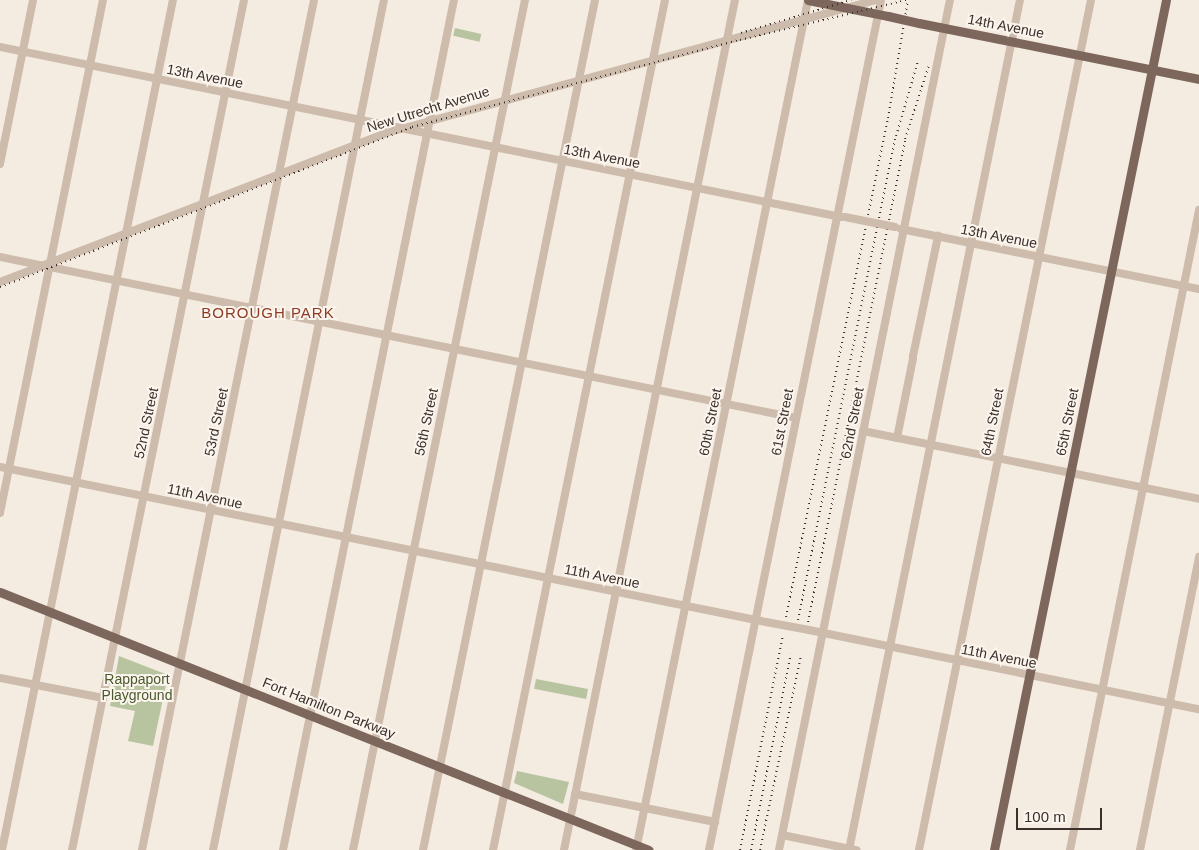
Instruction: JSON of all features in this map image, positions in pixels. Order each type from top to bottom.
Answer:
[{"type":"main road","name":"14th Avenue","points":[[808,0],[1199,79]]},
{"type":"main road","name":"65th Street","points":[[994,850],[1166,0]]},
{"type":"main road","name":"Fort Hamilton Parkway","points":[[0,592],[570,819],[636,848],[649,850]]},
{"type":"street","points":[[0,164],[33,0]]},
{"type":"street","points":[[0,513],[48,264],[104,0]]},
{"type":"street","points":[[2,850],[173,0]]},
{"type":"street","name":"52nd Street","points":[[72,850],[244,0]]},
{"type":"street","name":"53rd Street","points":[[142,850],[314,0]]},
{"type":"street","points":[[213,850],[384,0]]},
{"type":"street","points":[[283,850],[454,0]]},
{"type":"street","name":"56th Street","points":[[353,850],[524,0]]},
{"type":"street","points":[[423,850],[594,0]]},
{"type":"street","points":[[493,850],[665,0]]},
{"type":"street","points":[[564,850],[735,0]]},
{"type":"street","name":"60th Street","points":[[636,848],[808,0]]},
{"type":"street","name":"New Utrecht Avenue","points":[[0,282],[279,173],[430,119],[876,0]]},
{"type":"street","name":"61st Street","points":[[709,850],[881,0]]},
{"type":"street","name":"62nd Street","points":[[779,850],[950,0]]},
{"type":"street","points":[[782,835],[851,850],[1020,0]]},
{"type":"street","name":"64th Street","points":[[919,850],[1091,0]]},
{"type":"street","name":"13th Avenue","points":[[0,47],[1199,289]]},
{"type":"street","points":[[1070,850],[1199,210]]},
{"type":"street","points":[[897,438],[938,236]]},
{"type":"street","points":[[0,257],[48,264],[117,281],[796,418]]},
{"type":"street","points":[[863,431],[1199,499]]},
{"type":"street","name":"11th Avenue","points":[[0,468],[1199,709]]},
{"type":"street","points":[[1140,850],[1199,557]]},
{"type":"street","points":[[0,678],[103,698]]},
{"type":"street","points":[[575,794],[715,822]]},
{"type":"green space","points":[[455,28],[481,34],[480,42],[453,36]]},
{"type":"green space","name":"Rappaport Playground","points":[[119,656],[168,675],[153,746],[128,741],[135,711],[110,706]]},
{"type":"green space","points":[[536,679],[588,689],[586,699],[534,689]]},
{"type":"green space","points":[[517,771],[569,782],[563,804],[514,783]]},
{"type":"railway","points":[[741,33],[851,0]]},
{"type":"railway","points":[[0,287],[412,127],[740,40],[907,0]]},
{"type":"railway","points":[[786,617],[888,118],[908,0]]},
{"type":"railway","points":[[798,620],[896,136],[918,61]]},
{"type":"railway","points":[[808,622],[905,139],[929,65]]},
{"type":"railway","points":[[740,850],[783,635]]},
{"type":"railway","points":[[751,850],[791,654]]},
{"type":"railway","points":[[760,850],[801,656]]},
{"type":"district","name":"BOROUGH PARK","points":[[268,313]]}]
